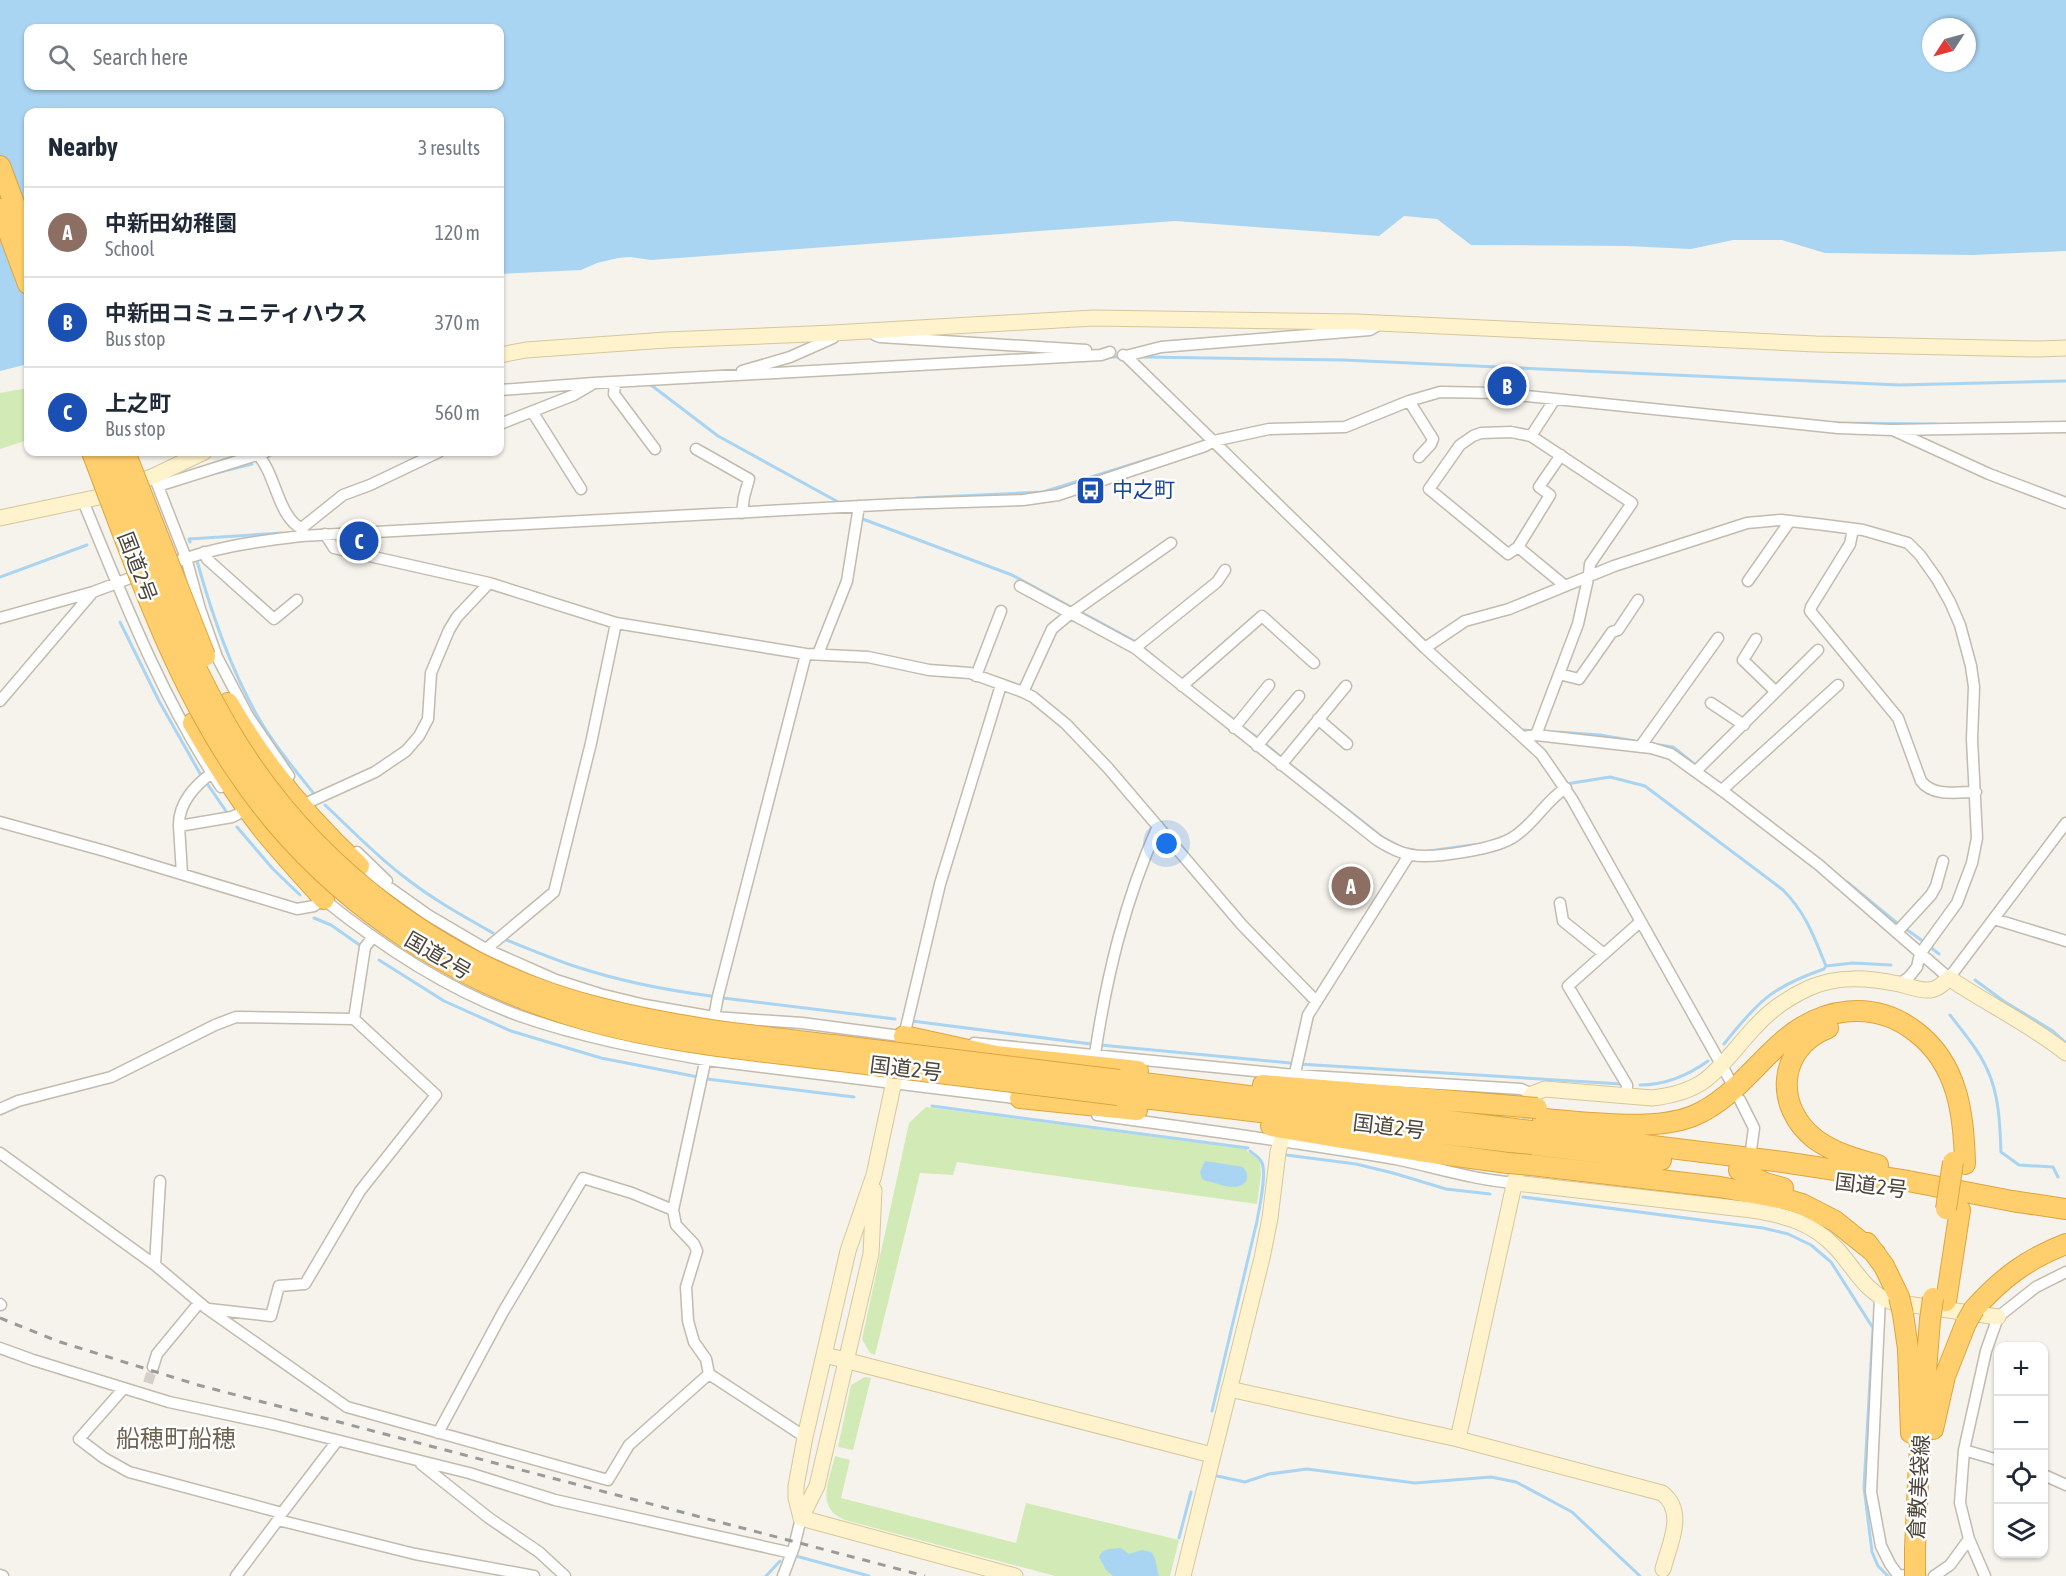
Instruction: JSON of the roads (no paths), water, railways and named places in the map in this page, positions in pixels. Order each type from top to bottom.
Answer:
[{"type":"highway","points":[[0,166],[24,229]]},
{"type":"highway","points":[[0,209],[24,274]]},
{"type":"highway","points":[[85,456],[146,623],[193,723],[210,754],[246,808],[324,899]]},
{"type":"highway","name":"国道2号","points":[[94,456],[159,623],[195,701],[235,769],[284,832],[313,863],[374,916],[408,939],[475,978],[516,996],[553,1010],[625,1029],[726,1047],[1118,1088],[1302,1103],[1784,1162],[2066,1209]]},
{"type":"highway","name":"国道2号","points":[[111,456],[147,553],[190,656],[219,713],[248,760],[289,814],[325,853],[385,904],[424,932],[484,966],[520,982],[559,996],[638,1017],[729,1032],[1118,1088],[1739,1170],[1906,1191],[2012,1201]]},
{"type":"highway","points":[[127,456],[199,643],[228,703],[255,747],[293,798],[359,866]]},
{"type":"highway","points":[[1302,1103],[1621,1124],[1660,1123],[1692,1117],[1729,1095],[1784,1040],[1807,1024],[1844,1011],[1871,1011],[1884,1014],[1910,1026],[1922,1036],[1949,1072],[1959,1100],[1964,1129],[1959,1163]]},
{"type":"highway","points":[[1937,1186],[1914,1173],[1841,1154],[1813,1138],[1796,1118],[1787,1097],[1787,1073],[1797,1051],[1813,1035],[1824,1029],[1852,1022],[1880,1025],[1908,1039],[1919,1049],[1936,1072],[1947,1099],[1959,1163]]},
{"type":"highway","points":[[904,1036],[996,1056],[1282,1087],[1527,1105],[1655,1119],[1692,1117]]},
{"type":"highway","points":[[1020,1098],[1276,1126],[1419,1151],[1720,1187],[1776,1197],[1802,1204],[1835,1221],[1875,1253]]},
{"type":"highway","name":"倉敷美袋線","points":[[1904,1576],[1915,1548],[1925,1398],[1959,1163]]},
{"type":"highway","points":[[1739,1170],[1820,1204],[1850,1226],[1875,1253],[1892,1282],[1894,1303],[1908,1349],[1916,1526]]},
{"type":"highway","points":[[1916,1526],[1942,1387],[1951,1356],[1970,1316],[1993,1288],[2012,1272],[2035,1258],[2066,1244]]},
{"type":"street","points":[[504,354],[526,350],[666,340],[1093,318],[1383,323],[1815,344],[2066,348]]},
{"type":"street","points":[[867,330],[879,337],[1044,346],[1110,352],[1126,356],[1161,347],[1370,330],[1383,323]]},
{"type":"street","points":[[728,376],[790,357],[833,338],[833,333]]},
{"type":"street","points":[[504,390],[1101,355],[1110,352]]},
{"type":"street","points":[[1126,356],[1425,648],[1541,754],[1564,786],[1731,1082]]},
{"type":"street","points":[[504,422],[574,394],[594,383]]},
{"type":"street","points":[[614,385],[614,394],[655,449]]},
{"type":"street","points":[[0,618],[93,592],[204,552],[302,533],[325,534],[859,506],[1023,500],[1058,495],[1214,441],[1269,429],[1345,427],[1409,401],[1440,392],[1498,393],[1838,428],[1892,430],[2066,427]]},
{"type":"street","points":[[1531,436],[1555,399]]},
{"type":"street","points":[[1409,401],[1433,439],[1419,457]]},
{"type":"street","points":[[531,412],[536,416],[581,489]]},
{"type":"street","points":[[1892,430],[1989,474],[2066,503]]},
{"type":"street","points":[[1537,733],[1578,624],[1590,564],[1632,503],[1560,455],[1531,436],[1511,432],[1481,433],[1460,445],[1430,489],[1508,554],[1518,547],[1550,495],[1539,487],[1560,455]]},
{"type":"street","points":[[696,449],[749,479],[742,513]]},
{"type":"street","points":[[156,481],[197,456]]},
{"type":"street","points":[[0,518],[83,501],[251,456]]},
{"type":"street","points":[[263,456],[277,496],[302,533]]},
{"type":"street","points":[[302,533],[333,501],[343,495],[370,485],[431,456]]},
{"type":"street","points":[[156,481],[186,558],[208,633],[231,686],[248,716],[267,746],[309,802],[401,897]]},
{"type":"street","points":[[83,501],[117,584],[206,777],[284,865],[373,938],[443,980],[518,1015],[596,1038],[706,1060],[1020,1098],[1044,1108],[1283,1138],[1398,1160],[1475,1178],[1515,1184],[1744,1203],[1806,1224],[1834,1246],[1872,1292],[1894,1303],[1892,1302],[1998,1317]]},
{"type":"street","points":[[818,654],[846,582],[859,506]]},
{"type":"street","points":[[1425,648],[1465,621],[1509,609],[1589,574],[1747,524],[1790,521],[1854,529],[1908,543],[1920,555],[1937,579],[1960,624],[1974,687],[1972,739],[1977,838],[1965,884],[1947,918],[1920,954],[1917,967],[1899,984]]},
{"type":"street","points":[[1748,581],[1790,521]]},
{"type":"street","points":[[1854,529],[1850,544],[1810,611],[1898,718],[1921,781],[1925,786],[1936,792],[1976,792]]},
{"type":"street","points":[[325,534],[334,548],[489,583],[615,623],[806,654],[868,657],[929,669],[970,673],[1023,692],[1033,697],[1066,724],[1108,768],[1242,925],[1316,1000]]},
{"type":"street","points":[[1023,692],[1052,629],[1073,611],[1171,543]]},
{"type":"street","points":[[1518,547],[1564,585]]},
{"type":"street","points":[[204,552],[207,559],[274,619],[297,600]]},
{"type":"street","points":[[1138,645],[1216,582],[1225,570]]},
{"type":"street","points":[[309,802],[375,772],[406,751],[428,719],[431,674],[449,630],[457,617],[489,583]]},
{"type":"street","points":[[1020,586],[1138,645],[1377,840],[1409,855],[1425,857],[1494,846],[1505,842],[1520,832],[1564,786]]},
{"type":"street","points":[[0,701],[93,592]]},
{"type":"street","points":[[1559,674],[1579,679],[1612,632],[1618,630],[1638,600]]},
{"type":"street","points":[[976,676],[1001,611]]},
{"type":"street","points":[[1185,684],[1262,616],[1314,663]]},
{"type":"street","points":[[486,949],[554,892],[591,743],[615,623]]},
{"type":"street","points":[[150,657],[208,633]]},
{"type":"street","points":[[1642,744],[1718,638]]},
{"type":"street","points":[[1756,639],[1743,660],[1775,691]]},
{"type":"street","points":[[1698,769],[1818,650]]},
{"type":"street","points":[[805,1437],[709,1374],[706,1359],[694,1342],[688,1321],[686,1287],[697,1251],[694,1244],[676,1225],[673,1210],[714,1017],[760,825],[806,654]]},
{"type":"street","points":[[1237,725],[1269,685]]},
{"type":"street","points":[[1724,788],[1838,685]]},
{"type":"street","points":[[801,1518],[796,1498],[796,1486],[848,1251],[874,1175],[940,884],[1001,686]]},
{"type":"street","points":[[1284,762],[1346,686]]},
{"type":"street","points":[[1260,743],[1299,696]]},
{"type":"street","points":[[1711,704],[1744,725]]},
{"type":"street","points":[[1318,720],[1347,744]]},
{"type":"street","points":[[1523,737],[1537,733],[1642,744],[1671,754],[1698,769],[1819,865],[1949,978],[2049,1039],[2066,1053]]},
{"type":"street","points":[[182,874],[178,818],[193,789],[206,777]]},
{"type":"street","points":[[179,826],[232,817],[240,813]]},
{"type":"street","points":[[0,822],[297,909],[314,906],[359,866],[428,915],[486,949],[556,980],[645,1005],[714,1017],[802,1023],[904,1036],[1095,1054],[1293,1078],[1521,1089],[1527,1105],[1545,1089],[1652,1098],[1669,1096],[1703,1082],[1777,1006],[1812,987],[1832,980],[1856,978],[1930,990],[1945,983],[2066,823]]},
{"type":"street","points":[[1095,1054],[1122,919],[1158,826]]},
{"type":"street","points":[[1293,1078],[1308,1015],[1409,855]]},
{"type":"street","points":[[1897,932],[1931,895],[1943,861]]},
{"type":"street","points":[[1560,903],[1563,921],[1604,954]]},
{"type":"street","points":[[1994,919],[2066,941]]},
{"type":"street","points":[[1627,1096],[1627,1085],[1568,986],[1640,922]]},
{"type":"street","points":[[354,1019],[365,947],[373,938]]},
{"type":"street","points":[[0,1109],[18,1101],[111,1077],[214,1025],[236,1017],[354,1019],[436,1095],[360,1191],[305,1284],[279,1286],[271,1316],[203,1306]]},
{"type":"street","points":[[1740,1100],[1754,1128],[1751,1150]]},
{"type":"street","points":[[1184,1576],[1262,1258],[1270,1218],[1278,1152],[1283,1138]]},
{"type":"street","points":[[0,1153],[155,1265],[203,1306],[347,1407],[608,1480],[629,1445],[709,1374]]},
{"type":"street","points":[[1458,1439],[1519,1162]]},
{"type":"street","points":[[783,1576],[801,1518],[817,1486],[847,1361],[871,1254],[874,1175]]},
{"type":"street","points":[[438,1433],[503,1312],[583,1178],[632,1193],[673,1210]]},
{"type":"street","points":[[155,1265],[160,1181]]},
{"type":"street","points":[[1985,1576],[1969,1539],[1960,1503],[1964,1450],[1986,1351],[1998,1317],[2036,1287],[2066,1272]]},
{"type":"street","points":[[1894,1303],[1871,1492],[1881,1546],[1890,1564],[1904,1576],[1920,1576]]},
{"type":"street","points":[[153,1367],[156,1354],[203,1306]]},
{"type":"street","points":[[0,1348],[145,1394],[469,1473],[555,1500],[792,1553]]},
{"type":"street","points":[[825,1355],[1212,1455]]},
{"type":"street","points":[[145,1394],[148,1383]]},
{"type":"street","points":[[124,1388],[79,1439],[104,1458],[129,1472],[415,1554],[534,1576]]},
{"type":"street","points":[[1229,1389],[1458,1439],[1662,1493],[1674,1507],[1676,1518],[1662,1573]]},
{"type":"street","points":[[236,1576],[337,1441]]},
{"type":"street","points":[[1964,1450],[1994,1459]]},
{"type":"street","points":[[418,1461],[489,1518],[539,1552],[565,1576]]},
{"type":"street","points":[[2048,1477],[2066,1485]]},
{"type":"street","points":[[801,1518],[1015,1576]]},
{"type":"street","points":[[1934,1576],[1950,1565],[1969,1539]]},
{"type":"water","points":[[0,0],[2066,0],[2066,251],[1972,255],[1825,253],[1782,240],[1733,240],[1691,249],[1627,246],[1471,245],[1437,219],[1404,216],[1379,236],[1175,221],[651,260],[630,257],[597,263],[581,270],[504,274],[504,108],[24,108],[24,365],[0,371]]},
{"type":"water","points":[[1205,1161],[1243,1167],[1247,1175],[1246,1182],[1235,1187],[1202,1179],[1200,1172]]},
{"type":"water","points":[[1121,1548],[1129,1554],[1142,1550],[1151,1552],[1159,1576],[1113,1576],[1106,1570],[1099,1557],[1105,1550]]},
{"type":"waterway","points":[[1107,357],[1120,357]]},
{"type":"waterway","points":[[1144,357],[1343,360],[1899,385],[2066,381]]},
{"type":"waterway","points":[[651,385],[718,436],[840,503]]},
{"type":"waterway","points":[[1835,423],[1936,424]]},
{"type":"waterway","points":[[1218,435],[1263,426]]},
{"type":"waterway","points":[[916,498],[1043,492],[1162,455]]},
{"type":"waterway","points":[[216,473],[252,464]]},
{"type":"waterway","points":[[860,518],[1012,575],[1073,608]]},
{"type":"waterway","points":[[190,542],[189,539],[282,533]]},
{"type":"waterway","points":[[0,577],[87,545]]},
{"type":"waterway","points":[[197,561],[223,641],[248,698],[271,737],[315,795]]},
{"type":"waterway","points":[[1079,611],[1136,642]]},
{"type":"waterway","points":[[120,622],[159,701],[202,777]]},
{"type":"waterway","points":[[1141,646],[1164,665]]},
{"type":"waterway","points":[[1224,712],[1235,721]]},
{"type":"waterway","points":[[1240,725],[1259,739]]},
{"type":"waterway","points":[[1524,730],[1534,731]]},
{"type":"waterway","points":[[1558,732],[1600,735],[1635,741]]},
{"type":"waterway","points":[[1264,743],[1282,758]]},
{"type":"waterway","points":[[1659,745],[1673,747],[1697,766]]},
{"type":"waterway","points":[[1287,762],[1382,837],[1403,848],[1414,850]]},
{"type":"waterway","points":[[1566,784],[1610,777],[1645,786],[1783,890],[1804,917],[1826,966],[1853,963],[1891,965]]},
{"type":"waterway","points":[[206,782],[228,814]]},
{"type":"waterway","points":[[325,805],[396,871],[438,901],[493,933]]},
{"type":"waterway","points":[[237,827],[273,869],[300,895]]},
{"type":"waterway","points":[[1429,851],[1473,845]]},
{"type":"waterway","points":[[1847,882],[1897,923]]},
{"type":"waterway","points":[[314,918],[331,925],[361,946]]},
{"type":"waterway","points":[[1906,929],[1924,942]]},
{"type":"waterway","points":[[504,939],[565,963],[608,976],[659,988],[711,996]]},
{"type":"waterway","points":[[1929,946],[1939,954]]},
{"type":"waterway","points":[[379,960],[444,1001],[511,1031],[601,1058],[698,1077]]},
{"type":"waterway","points":[[1724,1044],[1767,997],[1791,982],[1824,969],[1826,966]]},
{"type":"waterway","points":[[1975,980],[2005,1002],[2053,1031],[2066,1043]]},
{"type":"waterway","points":[[723,998],[895,1019]]},
{"type":"waterway","points":[[1950,1015],[1979,1055],[1991,1079],[1998,1109],[2001,1152],[2019,1165],[2053,1167],[2058,1177]]},
{"type":"waterway","points":[[912,1021],[1091,1044]]},
{"type":"waterway","points":[[1100,1045],[1290,1063]]},
{"type":"waterway","points":[[1640,1085],[1676,1079],[1708,1061]]},
{"type":"waterway","points":[[1299,1064],[1621,1084]]},
{"type":"waterway","points":[[707,1079],[854,1097]]},
{"type":"waterway","points":[[932,1106],[1248,1148]]},
{"type":"waterway","points":[[1212,1411],[1257,1221],[1262,1190],[1263,1166],[1250,1151]]},
{"type":"waterway","points":[[1286,1155],[1356,1164],[1446,1189],[1490,1194]]},
{"type":"waterway","points":[[1523,1197],[1763,1228],[1788,1234],[1811,1245],[1831,1262],[1873,1328],[1864,1487],[1872,1552],[1878,1566],[1888,1576]]},
{"type":"waterway","points":[[1217,1476],[1245,1482],[1269,1474],[1307,1469],[1415,1483],[1491,1477],[1516,1482],[1572,1512],[1640,1576]]},
{"type":"waterway","points":[[1179,1538],[1191,1492]]},
{"type":"waterway","points":[[796,1556],[869,1576]]},
{"type":"waterway","points":[[766,1576],[780,1561]]},
{"type":"tunnel","points":[[148,1383],[153,1367]]},
{"type":"railway","points":[[0,1318],[57,1341],[198,1385],[925,1576]]},
{"type":"place","name":"中新田コミュニティハウス","points":[[1507,386]]},
{"type":"place","name":"中之町","points":[[1091,490]]},
{"type":"place","name":"上之町","points":[[359,541]]},
{"type":"place","name":"中新田幼稚園","points":[[1351,886]]},
{"type":"district","name":"船穂町船穂","points":[[176,1439]]}]
